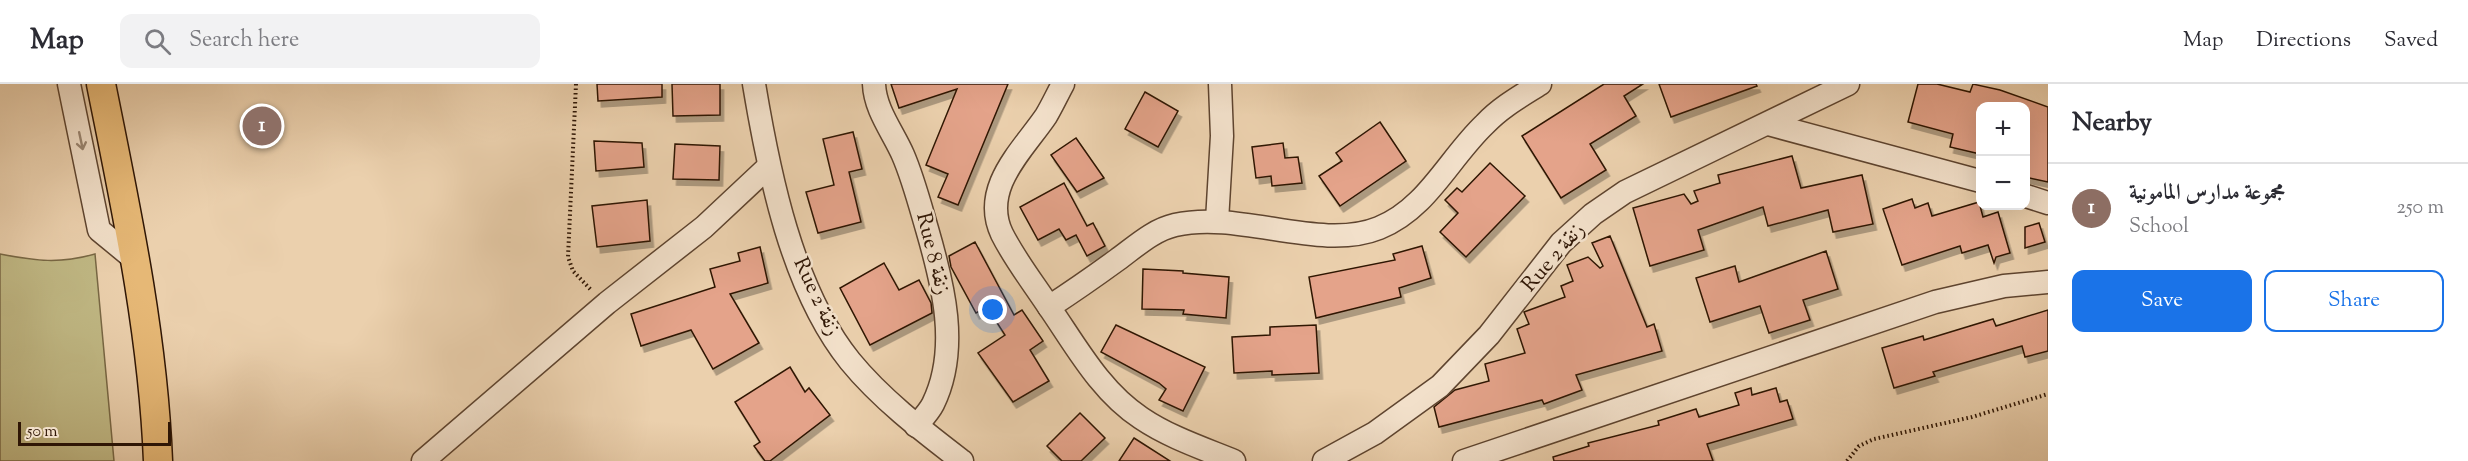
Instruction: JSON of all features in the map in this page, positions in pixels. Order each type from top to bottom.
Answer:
[{"type":"main road","points":[[101,84],[151,365],[158,461]]},
{"type":"street","points":[[69,84],[99,230],[133,258]]},
{"type":"street","name":"Rue 2 زنقة","points":[[754,84],[768,167],[804,280],[824,323],[851,362],[916,426],[962,461]]},
{"type":"street","name":"Rue 8 زنقة","points":[[873,84],[874,98],[904,156],[940,277],[946,313],[943,375],[933,405],[916,426]]},
{"type":"street","points":[[1063,84],[1045,117],[1004,173],[996,204],[1002,233],[1107,389],[1140,418],[1182,440],[1234,461]]},
{"type":"street","points":[[1217,222],[1222,136],[1220,84]]},
{"type":"street","points":[[1050,307],[1153,234],[1173,225],[1217,222],[1331,237],[1379,228],[1402,215],[1428,194],[1485,123],[1511,102],[1540,84]]},
{"type":"street","name":"Rue 2 زنقة","points":[[1324,461],[1375,432],[1440,386],[1497,326],[1561,243],[1593,214],[1625,192],[1848,84]]},
{"type":"street","points":[[1768,124],[1976,180]]},
{"type":"street","points":[[423,461],[607,303],[704,227],[768,167]]},
{"type":"street","points":[[2030,198],[2048,203]]},
{"type":"street","points":[[1464,461],[1935,302],[2004,286],[2048,282]]},
{"type":"path","points":[[576,84],[568,257],[573,271],[607,303]]},
{"type":"path","points":[[1847,461],[1859,446],[1874,439],[1972,417],[2048,394]]},
{"type":"shaded area","points":[[0,254],[48,260],[95,254],[114,461],[0,461]]},
{"type":"building","points":[[597,84],[662,84],[662,97],[598,101]]},
{"type":"building","points":[[672,84],[720,84],[720,115],[673,116]]},
{"type":"building","points":[[891,84],[1008,84],[958,205],[938,197],[948,174],[926,165],[957,89],[899,108]]},
{"type":"building","points":[[1604,84],[1643,84],[1624,96],[1636,116],[1590,144],[1606,170],[1561,198],[1522,136]]},
{"type":"building","points":[[1659,84],[1756,84],[1757,86],[1671,117]]},
{"type":"building","points":[[1918,84],[1937,84],[1970,92],[1973,84],[2000,90],[2048,107],[2048,182],[2030,178],[2030,102],[1976,102],[1976,153],[1950,147],[1953,134],[1908,122]]},
{"type":"building","points":[[1145,92],[1178,111],[1158,147],[1125,129]]},
{"type":"building","points":[[1380,122],[1406,161],[1340,206],[1319,176],[1342,161],[1336,153]]},
{"type":"building","points":[[853,132],[862,169],[849,172],[861,222],[818,233],[806,192],[834,185],[823,139]]},
{"type":"building","points":[[1076,138],[1104,178],[1077,192],[1051,155]]},
{"type":"building","points":[[594,141],[642,143],[644,167],[596,171]]},
{"type":"building","points":[[1283,143],[1285,158],[1298,157],[1302,183],[1272,186],[1271,176],[1256,178],[1252,147]]},
{"type":"building","points":[[675,144],[720,146],[719,180],[673,179]]},
{"type":"building","points":[[1792,156],[1801,188],[1862,175],[1873,224],[1833,232],[1828,210],[1768,226],[1763,207],[1698,230],[1704,250],[1650,266],[1633,208],[1684,194],[1691,204],[1698,201],[1694,191],[1720,183],[1718,175]]},
{"type":"building","points":[[1490,163],[1525,196],[1466,257],[1440,232],[1458,213],[1445,200],[1457,188],[1462,192]]},
{"type":"building","points":[[1064,183],[1087,226],[1093,223],[1105,246],[1087,256],[1076,235],[1066,240],[1059,229],[1038,240],[1020,207]]},
{"type":"building","points":[[1912,199],[1915,208],[1928,203],[1932,216],[1976,203],[1976,210],[1981,210],[1983,217],[1998,212],[2010,253],[1996,257],[1994,263],[1988,245],[1962,253],[1960,246],[1902,265],[1883,209]]},
{"type":"building","points":[[647,200],[650,241],[597,247],[592,206]]},
{"type":"building","points":[[2039,223],[2045,242],[2025,248],[2025,227]]},
{"type":"building","points":[[1610,236],[1647,327],[1654,324],[1662,351],[1576,375],[1582,390],[1544,404],[1542,400],[1439,427],[1434,407],[1455,390],[1489,381],[1485,364],[1525,353],[1517,329],[1529,324],[1524,312],[1565,297],[1561,286],[1573,281],[1567,265],[1588,257],[1600,268],[1603,266],[1592,243]]},
{"type":"building","points":[[975,242],[1014,315],[1022,310],[1043,341],[1030,350],[1049,381],[1013,402],[978,353],[1005,335],[987,307],[976,313],[951,267],[949,256]]},
{"type":"building","points":[[1422,246],[1431,278],[1399,288],[1401,297],[1316,318],[1309,277],[1395,260],[1393,254]]},
{"type":"building","points":[[760,247],[768,283],[730,294],[759,343],[713,369],[691,330],[641,346],[631,314],[715,287],[710,269],[740,261],[738,253]]},
{"type":"building","points":[[1826,251],[1838,289],[1803,300],[1810,320],[1769,333],[1760,306],[1710,322],[1696,278],[1735,266],[1739,282]]},
{"type":"building","points":[[884,263],[899,290],[919,280],[931,303],[932,313],[870,345],[840,288]]},
{"type":"building","points":[[1143,269],[1229,277],[1226,318],[1183,314],[1184,310],[1142,309]]},
{"type":"building","points":[[2048,310],[2048,351],[2025,357],[2022,346],[1933,372],[1935,376],[1894,388],[1882,348],[1923,336],[1924,340],[1993,319],[1996,326]]},
{"type":"building","points":[[1116,325],[1205,367],[1183,411],[1159,400],[1166,389],[1159,383],[1101,352]]},
{"type":"building","points":[[1316,325],[1319,373],[1272,375],[1272,371],[1234,373],[1232,337],[1270,335],[1270,327]]},
{"type":"building","points":[[790,367],[805,392],[809,388],[830,415],[770,461],[765,461],[754,446],[760,442],[735,402]]},
{"type":"building","points":[[1751,388],[1752,395],[1776,388],[1780,402],[1787,400],[1793,419],[1707,444],[1713,461],[1554,461],[1553,457],[1589,446],[1588,443],[1659,425],[1658,421],[1696,409],[1699,417],[1739,405],[1735,393]]},
{"type":"building","points":[[1080,413],[1105,438],[1081,461],[1062,461],[1047,446]]},
{"type":"building","points":[[1134,438],[1170,461],[1119,461]]},
{"type":"place","name":"مجموعة مدارس المامونية","points":[[262,126]]}]
